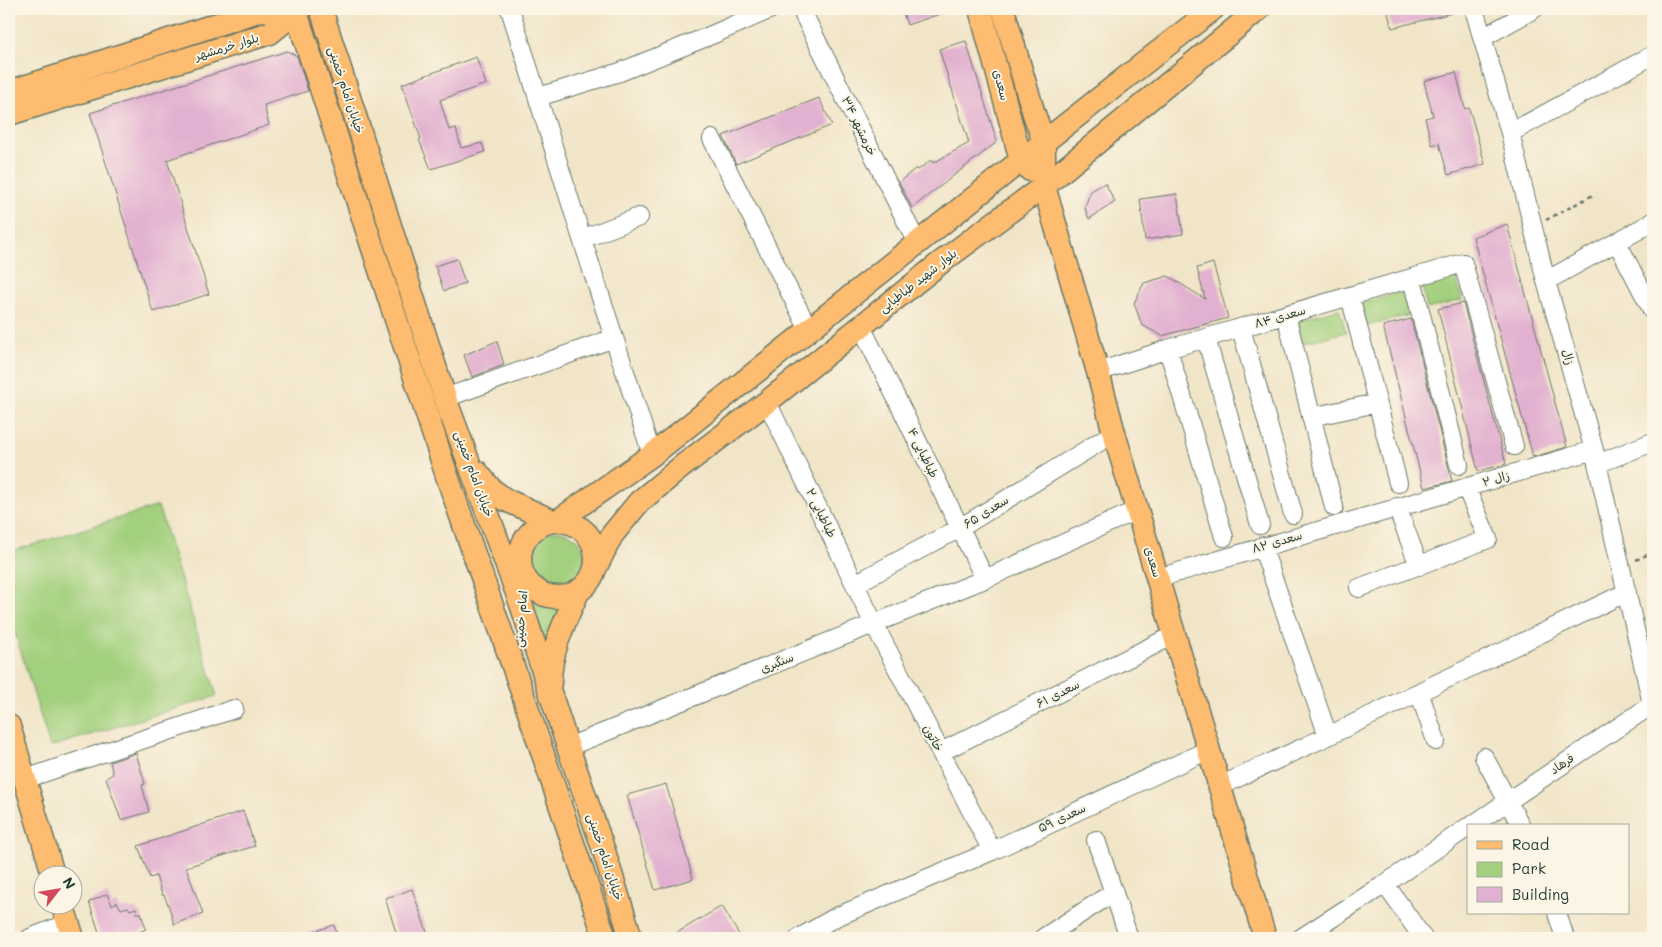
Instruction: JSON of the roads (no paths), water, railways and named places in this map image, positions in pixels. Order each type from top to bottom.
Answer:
[{"type":"main road","name":"خیابان امام خمینی","points":[[321,9],[445,398],[471,465],[517,568]]},
{"type":"main road","name":"سعدی","points":[[980,9],[1021,160]]},
{"type":"main road","name":"سعدی","points":[[1004,9],[1034,114],[1044,142],[1044,186],[1114,434],[1265,938]]},
{"type":"main road","points":[[517,568],[524,541],[541,524],[556,521],[652,456],[1021,160],[1213,9]]},
{"type":"main road","name":"بلوار شهید طباطبایی","points":[[595,569],[612,535],[639,502],[940,263],[1044,186],[1259,9]]},
{"type":"main road","name":"بلوار خرمشهر","points":[[9,92],[261,10],[298,10]]},
{"type":"main road","name":"خیابان امام خمینی","points":[[298,10],[448,479],[605,938]]},
{"type":"main road","name":"بلوار خرمشهر","points":[[9,114],[270,33],[298,10]]},
{"type":"main road","points":[[1021,160],[1044,186]]},
{"type":"main road","points":[[471,465],[491,489],[506,500],[556,521],[573,524],[584,531],[592,542],[596,555],[595,569],[591,578],[578,592],[561,630],[550,668],[550,694]]},
{"type":"main road","points":[[470,543],[517,568],[538,591],[555,597],[578,592]]},
{"type":"main road","name":"امام خمینی","points":[[517,568],[521,604],[517,641],[521,689]]},
{"type":"main road","name":"خیابان امام خمینی","points":[[521,604],[603,848],[631,938]]},
{"type":"main road","points":[[9,726],[18,772],[50,864]]},
{"type":"street","points":[[510,9],[652,456]]},
{"type":"street","points":[[538,97],[620,72],[770,9]]},
{"type":"street","name":"خرمشهر ۳۴","points":[[801,9],[918,243]]},
{"type":"street","name":"زال","points":[[1474,9],[1510,134],[1546,281],[1596,457],[1653,705]]},
{"type":"street","points":[[1482,38],[1534,9]]},
{"type":"street","points":[[1510,134],[1653,55]]},
{"type":"street","points":[[712,139],[809,330]]},
{"type":"street","points":[[582,239],[639,217]]},
{"type":"street","points":[[1546,281],[1653,222]]},
{"type":"street","points":[[1617,242],[1653,312]]},
{"type":"street","name":"سعدی ۸۴","points":[[1098,372],[1168,349],[1464,264],[1514,446]]},
{"type":"street","points":[[1412,279],[1460,465]]},
{"type":"street","points":[[1350,296],[1398,483]]},
{"type":"street","points":[[1286,315],[1334,507]]},
{"type":"street","name":"طباطبایی ۴","points":[[861,326],[985,579]]},
{"type":"street","points":[[1241,328],[1293,514]]},
{"type":"street","points":[[445,398],[614,338]]},
{"type":"street","points":[[1206,338],[1260,525]]},
{"type":"street","points":[[1168,349],[1224,537]]},
{"type":"street","name":"طباطبایی ۲","points":[[767,402],[874,624]]},
{"type":"street","points":[[1311,417],[1377,403]]},
{"type":"street","name":"سعدی ۶۵","points":[[855,584],[960,528],[1114,434]]},
{"type":"street","name":"زال ۲","points":[[1397,507],[1466,487],[1653,442]]},
{"type":"street","points":[[1359,588],[1488,538],[1466,487]]},
{"type":"street","points":[[1397,507],[1419,566]]},
{"type":"street","name":"سعدی ۸۲","points":[[1158,578],[1397,507]]},
{"type":"street","name":"سنگبری","points":[[568,747],[985,579],[1137,510]]},
{"type":"street","points":[[1262,546],[1328,736]]},
{"type":"street","points":[[1220,786],[1627,592]]},
{"type":"street","name":"خاتون","points":[[874,624],[992,851]]},
{"type":"street","name":"سعدی ۶۱","points":[[941,752],[1174,635]]},
{"type":"street","points":[[1418,692],[1436,741]]},
{"type":"street","name":"فرهاد","points":[[1473,824],[1653,705]]},
{"type":"street","points":[[18,772],[234,708]]},
{"type":"street","name":"سعدی ۵۹","points":[[799,938],[836,917],[992,851],[1208,750]]},
{"type":"street","points":[[1484,756],[1520,824]]},
{"type":"street","name":"فرهاد","points":[[1301,938],[1467,828]]},
{"type":"street","points":[[1096,840],[1129,938]]},
{"type":"street","points":[[1385,884],[1423,938]]},
{"type":"street","points":[[1044,938],[1114,892]]},
{"type":"street","points":[[1557,914],[1565,938]]},
{"type":"street","points":[[30,938],[68,922]]}]
